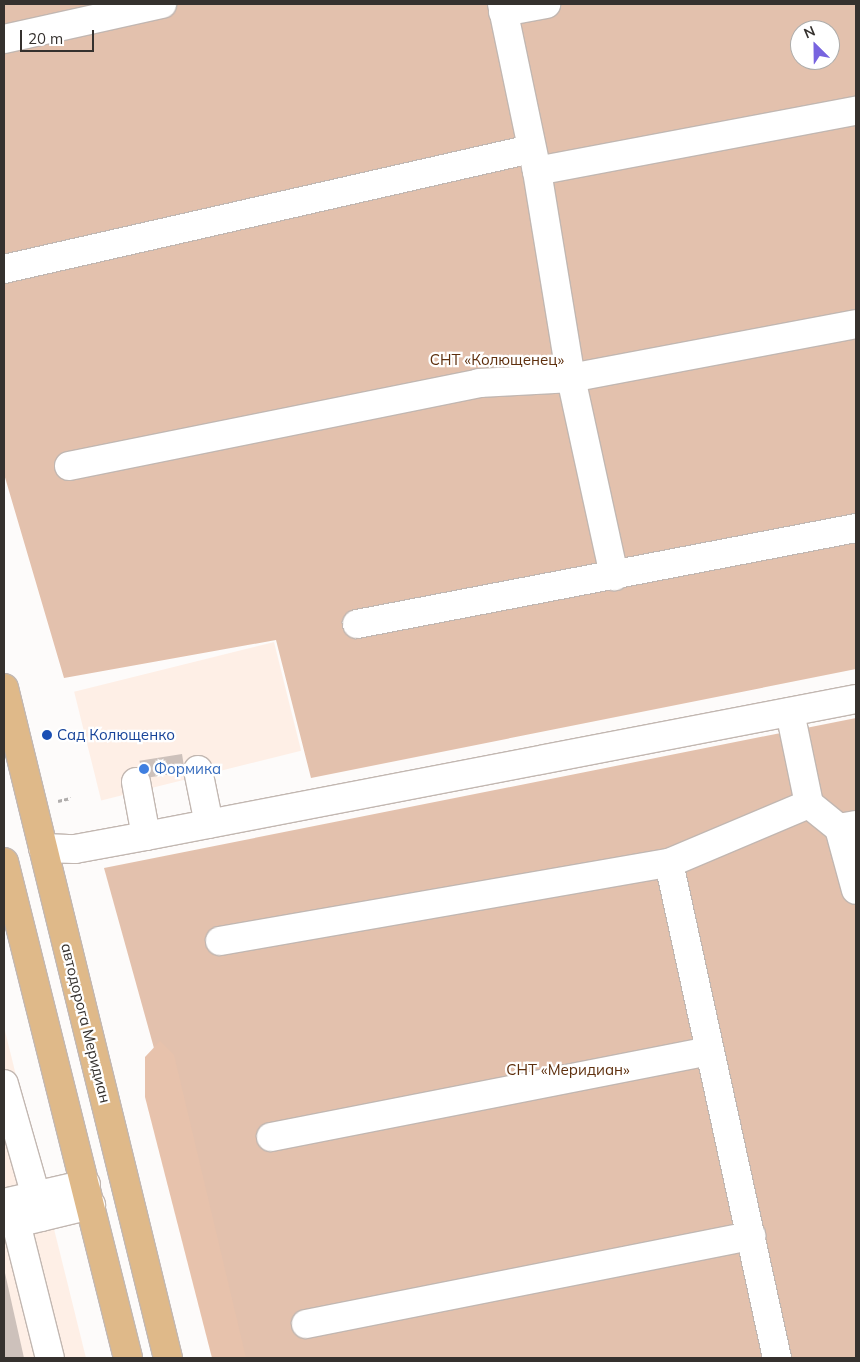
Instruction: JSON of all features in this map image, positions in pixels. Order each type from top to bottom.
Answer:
[{"type":"main road","name":"автодорога Меридиан","points":[[4,688],[168,1358]]},
{"type":"main road","points":[[4,856],[43,848]]},
{"type":"main road","points":[[4,862],[10,909],[89,1195],[128,1358]]},
{"type":"street","points":[[4,40],[162,4]]},
{"type":"street","points":[[546,4],[502,8],[534,160],[572,378],[614,576]]},
{"type":"street","points":[[4,269],[534,160],[856,111]]},
{"type":"street","points":[[69,466],[480,383],[572,378],[856,324]]},
{"type":"street","points":[[357,624],[856,528]]},
{"type":"street","points":[[43,848],[75,849],[146,836],[856,699]]},
{"type":"street","points":[[790,712],[809,804],[848,827],[856,890]]},
{"type":"street","points":[[198,770],[209,824]]},
{"type":"street","points":[[136,782],[146,836]]},
{"type":"street","points":[[220,940],[669,863],[809,804]]},
{"type":"street","points":[[669,863],[777,1358]]},
{"type":"street","points":[[271,1137],[710,1051]]},
{"type":"street","points":[[4,1084],[38,1207]]},
{"type":"street","points":[[50,1358],[8,1217],[38,1207],[89,1195]]},
{"type":"street","points":[[306,1324],[750,1236]]},
{"type":"shaded area","points":[[274,642],[301,751],[101,801],[74,692]]},
{"type":"shaded area","points":[[4,1027],[86,1358],[4,1358]]},
{"type":"shaded area","points":[[160,1041],[174,1055],[246,1358],[212,1358],[145,1097],[145,1057]]},
{"type":"green space","name":"СНТ «Колющенец»","points":[[4,4],[856,4],[856,669],[311,778],[276,640],[64,678],[4,474]]},
{"type":"green space","name":"СНТ «Меридиан»","points":[[856,718],[856,1358],[240,1358],[104,868]]},
{"type":"building","points":[[182,754],[185,772],[142,779],[140,761]]},
{"type":"building","points":[[5,1273],[24,1358],[4,1358]]},
{"type":"place","name":"Сад Колющенко","points":[[47,735]]},
{"type":"place","name":"Формика","points":[[144,769]]}]
